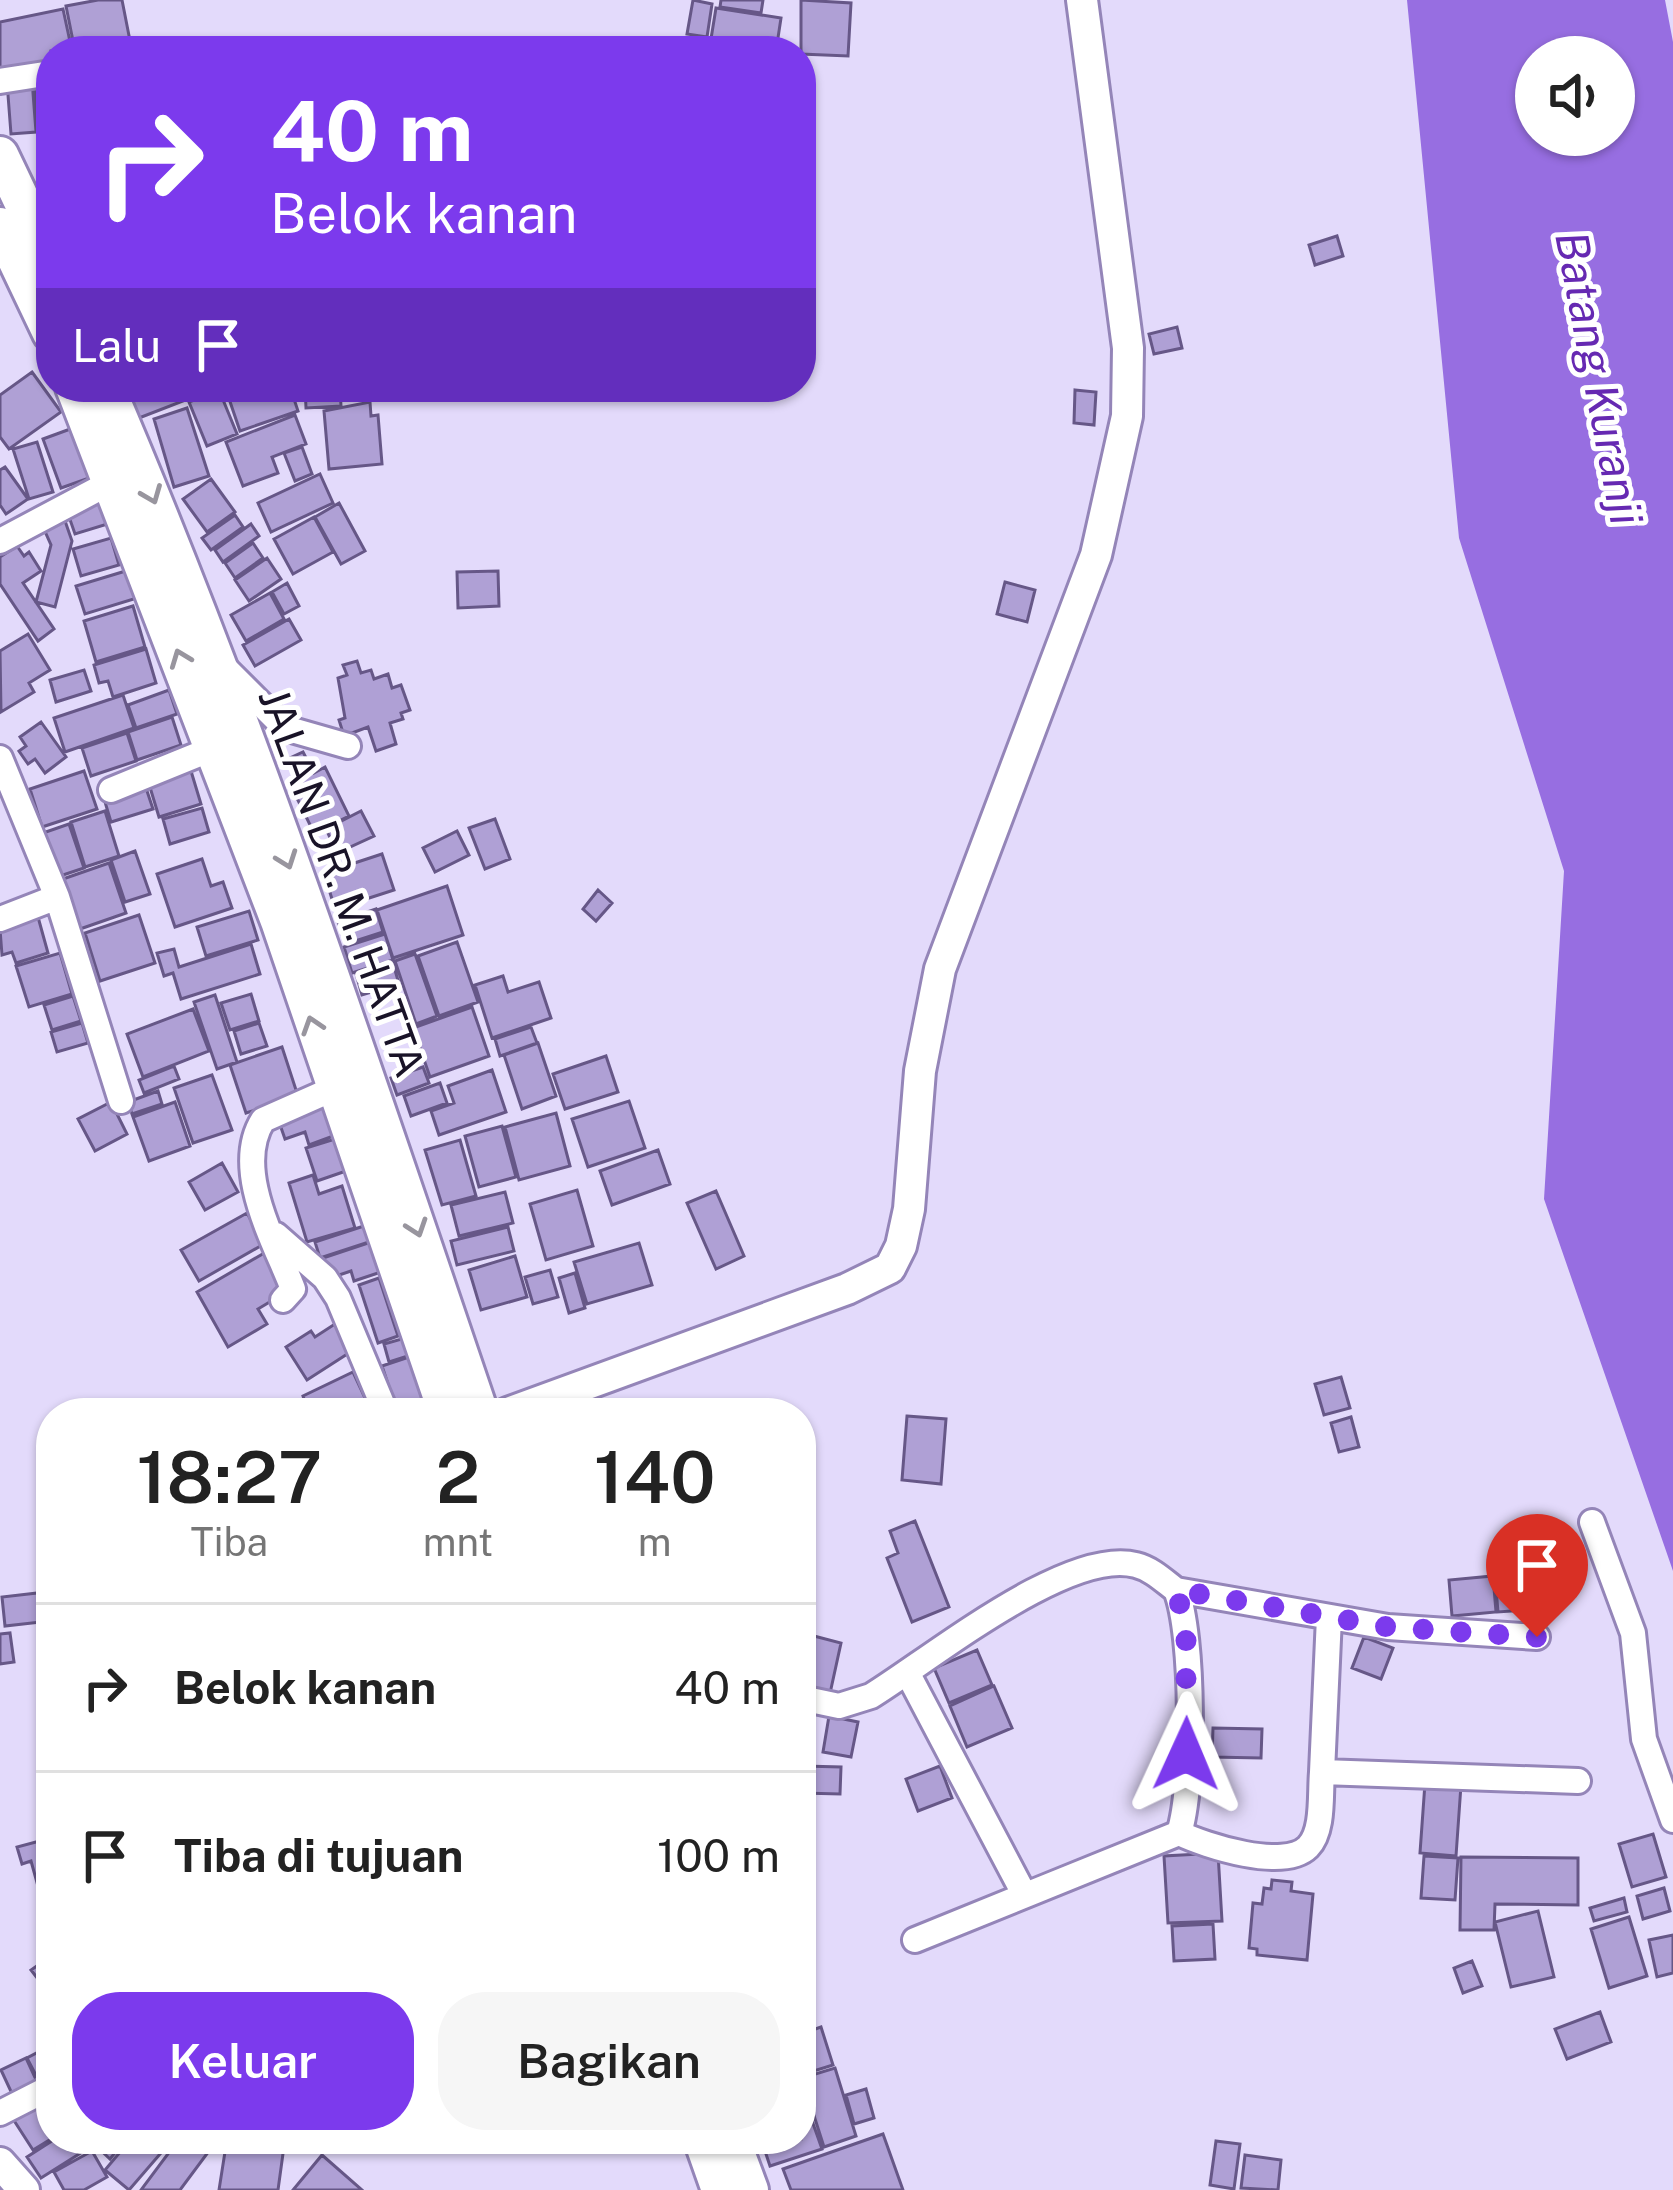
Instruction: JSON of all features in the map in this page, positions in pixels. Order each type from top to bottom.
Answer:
[{"type":"main road","points":[[0,155],[36,273]]},
{"type":"main road","name":"JALAN DR. M. HATTA","points":[[80,402],[278,921],[442,1398]]},
{"type":"main road","name":"JALAN DR. M. HATTA","points":[[112,402],[212,654],[348,1025],[475,1398]]},
{"type":"main road","points":[[707,2154],[720,2190]]},
{"type":"main road","points":[[737,2154],[750,2190]]},
{"type":"street","points":[[549,1398],[847,1288],[890,1268],[901,1246],[909,1209],[920,1071],[940,969],[1096,555],[1126,416],[1128,348],[1082,0]]},
{"type":"street","points":[[0,81],[36,75]]},
{"type":"street","points":[[0,541],[113,481]]},
{"type":"street","points":[[212,654],[285,728],[348,746]]},
{"type":"street","points":[[111,790],[214,748]]},
{"type":"street","points":[[0,758],[57,897],[121,1101]]},
{"type":"street","points":[[0,919],[57,897]]},
{"type":"street","points":[[283,1300],[293,1289],[268,1228],[255,1171],[256,1130],[278,1110],[333,1089]]},
{"type":"street","points":[[268,1228],[325,1278],[380,1398]]},
{"type":"street","points":[[1592,1522],[1633,1633],[1644,1738],[1673,1820]]},
{"type":"street","points":[[816,1701],[839,1706],[871,1696],[1054,1579],[1092,1564],[1138,1565],[1176,1590],[1388,1627],[1537,1637]]},
{"type":"street","points":[[1176,1590],[1186,1628],[1187,1731],[1179,1833]]},
{"type":"street","points":[[915,1940],[1023,1892],[1179,1833],[1219,1850],[1289,1859],[1310,1846],[1317,1828],[1322,1772],[1329,1617]]},
{"type":"street","points":[[908,1674],[1023,1892]]},
{"type":"street","points":[[1322,1772],[1578,1780]]},
{"type":"street","points":[[0,2113],[36,2095]]},
{"type":"street","points":[[0,2163],[24,2190]]},
{"type":"water","name":"Batang Kuranji","points":[[1407,0],[1665,0],[1673,42],[1673,1571],[1544,1199],[1564,871],[1459,538]]},
{"type":"building","points":[[122,0],[129,36],[72,36],[66,6]]},
{"type":"building","points":[[693,0],[712,4],[707,36],[687,34]]},
{"type":"building","points":[[721,0],[763,0],[761,13],[720,7]]},
{"type":"building","points":[[801,0],[851,3],[848,56],[816,55],[816,36],[801,36]]},
{"type":"building","points":[[716,8],[781,18],[778,36],[711,36]]},
{"type":"building","points":[[63,9],[69,36],[36,36],[36,65],[0,72],[0,22]]},
{"type":"building","points":[[32,80],[36,132],[11,134],[7,82]]},
{"type":"building","points":[[1337,236],[1343,256],[1315,265],[1309,245]]},
{"type":"building","points":[[1177,327],[1182,348],[1154,354],[1149,334]]},
{"type":"building","points":[[32,372],[36,402],[54,402],[61,412],[9,449],[0,437],[0,395]]},
{"type":"building","points":[[1075,390],[1096,392],[1094,425],[1074,423]]},
{"type":"building","points":[[133,402],[180,402],[139,418]]},
{"type":"building","points":[[189,402],[224,402],[237,434],[207,446]]},
{"type":"building","points":[[230,402],[295,402],[298,411],[240,431]]},
{"type":"building","points":[[306,402],[341,402],[341,406],[306,408]]},
{"type":"building","points":[[370,402],[371,416],[378,415],[382,464],[329,469],[324,411]]},
{"type":"building","points":[[187,408],[209,476],[174,487],[154,419]]},
{"type":"building","points":[[295,415],[306,444],[272,457],[278,473],[243,486],[226,442]]},
{"type":"building","points":[[73,428],[92,477],[61,488],[43,439]]},
{"type":"building","points":[[37,442],[53,492],[29,499],[13,449]]},
{"type":"building","points":[[302,447],[312,474],[295,481],[284,453]]},
{"type":"building","points":[[5,467],[28,499],[6,514],[0,505],[0,470]]},
{"type":"building","points":[[320,474],[333,503],[271,532],[258,503]]},
{"type":"building","points":[[211,479],[235,512],[207,532],[183,499]]},
{"type":"building","points":[[105,495],[114,522],[75,534],[66,508]]},
{"type":"building","points":[[339,503],[365,551],[341,564],[315,517]]},
{"type":"building","points":[[235,515],[243,527],[211,550],[202,538]]},
{"type":"building","points":[[314,517],[333,552],[293,574],[274,539]]},
{"type":"building","points":[[64,518],[72,541],[55,607],[36,602],[51,545],[43,527]]},
{"type":"building","points":[[251,524],[259,536],[223,562],[215,550]]},
{"type":"building","points":[[111,538],[119,565],[81,576],[73,549]]},
{"type":"building","points":[[253,543],[263,558],[235,578],[225,563]]},
{"type":"building","points":[[17,546],[24,556],[29,552],[41,571],[23,583],[54,629],[38,641],[0,584],[0,557]]},
{"type":"building","points":[[267,558],[281,579],[249,601],[235,580]]},
{"type":"building","points":[[129,570],[137,598],[85,614],[76,586]]},
{"type":"building","points":[[498,571],[499,606],[458,608],[457,572]]},
{"type":"building","points":[[1005,582],[1035,590],[1027,622],[997,614]]},
{"type":"building","points":[[287,583],[299,606],[284,614],[272,592]]},
{"type":"building","points":[[270,593],[284,619],[246,641],[231,615]]},
{"type":"building","points":[[133,606],[145,647],[96,662],[84,621]]},
{"type":"building","points":[[289,619],[301,640],[255,666],[243,645]]},
{"type":"building","points":[[28,634],[50,670],[29,683],[34,692],[1,712],[0,651]]},
{"type":"building","points":[[146,649],[156,683],[113,697],[108,681],[99,683],[94,665]]},
{"type":"building","points":[[357,661],[361,673],[371,670],[374,679],[388,674],[392,688],[401,685],[410,710],[401,713],[403,719],[390,723],[396,744],[376,751],[368,727],[344,736],[339,720],[345,718],[338,678],[347,675],[343,665]]},
{"type":"building","points":[[84,670],[91,691],[56,702],[50,680]]},
{"type":"building","points":[[169,690],[177,714],[136,728],[128,705]]},
{"type":"building","points":[[123,695],[134,728],[65,752],[54,718]]},
{"type":"building","points":[[172,717],[181,745],[137,760],[128,732]]},
{"type":"building","points":[[41,722],[66,757],[45,773],[35,759],[28,764],[19,751],[26,746],[20,737]]},
{"type":"building","points":[[127,733],[136,761],[91,776],[82,748]]},
{"type":"building","points":[[303,752],[314,773],[325,767],[349,816],[314,833],[290,784],[300,779],[290,758]]},
{"type":"building","points":[[84,771],[97,809],[42,827],[30,789]]},
{"type":"building","points":[[191,771],[201,804],[159,817],[149,784]]},
{"type":"building","points":[[146,788],[153,809],[111,822],[105,802]]},
{"type":"building","points":[[202,808],[209,832],[170,844],[163,819]]},
{"type":"building","points":[[105,811],[119,856],[85,867],[71,822]]},
{"type":"building","points":[[361,811],[374,836],[337,853],[326,829]]},
{"type":"building","points":[[495,819],[510,859],[485,869],[469,828]]},
{"type":"building","points":[[69,824],[84,868],[57,877],[43,833]]},
{"type":"building","points":[[457,831],[469,855],[435,872],[423,848]]},
{"type":"building","points":[[135,851],[150,894],[125,902],[111,860]]},
{"type":"building","points":[[382,854],[394,890],[335,909],[324,873]]},
{"type":"building","points":[[202,859],[211,886],[223,882],[232,908],[175,927],[157,874]]},
{"type":"building","points":[[109,863],[126,913],[80,929],[63,879]]},
{"type":"building","points":[[447,886],[463,935],[393,958],[377,910]]},
{"type":"building","points":[[598,890],[612,903],[596,921],[583,909]]},
{"type":"building","points":[[376,909],[383,932],[346,944],[338,922]]},
{"type":"building","points":[[249,911],[258,940],[206,956],[197,927]]},
{"type":"building","points":[[139,915],[155,963],[100,981],[85,933]]},
{"type":"building","points":[[38,917],[48,953],[16,963],[12,952],[2,955],[0,929]]},
{"type":"building","points":[[385,934],[393,960],[352,973],[344,947]]},
{"type":"building","points":[[457,942],[478,1002],[439,1016],[418,956]]},
{"type":"building","points":[[251,944],[260,974],[181,999],[173,973],[164,976],[157,953],[174,949],[179,967]]},
{"type":"building","points":[[60,953],[72,994],[29,1007],[16,966]]},
{"type":"building","points":[[415,954],[437,1016],[416,1024],[395,961]]},
{"type":"building","points":[[393,963],[399,984],[362,995],[356,974]]},
{"type":"building","points":[[503,976],[508,992],[539,982],[551,1018],[492,1038],[475,985]]},
{"type":"building","points":[[251,994],[259,1021],[230,1030],[221,1003]]},
{"type":"building","points":[[215,995],[237,1062],[217,1069],[194,1002]]},
{"type":"building","points":[[73,996],[81,1021],[52,1030],[44,1005]]},
{"type":"building","points":[[472,1007],[489,1056],[430,1077],[413,1028]]},
{"type":"building","points":[[193,1009],[209,1051],[143,1077],[127,1034]]},
{"type":"building","points":[[82,1023],[88,1043],[57,1052],[51,1032]]},
{"type":"building","points":[[259,1023],[267,1046],[241,1054],[234,1031]]},
{"type":"building","points":[[531,1027],[537,1043],[500,1056],[495,1039]]},
{"type":"building","points":[[538,1043],[556,1096],[522,1109],[504,1055]]},
{"type":"building","points":[[282,1047],[298,1096],[246,1113],[230,1065]]},
{"type":"building","points":[[606,1056],[618,1092],[565,1109],[553,1074]]},
{"type":"building","points":[[174,1066],[179,1079],[144,1093],[139,1080]]},
{"type":"building","points":[[423,1067],[429,1083],[397,1095],[391,1078]]},
{"type":"building","points":[[492,1070],[506,1112],[439,1135],[431,1111],[454,1103],[448,1086]]},
{"type":"building","points":[[212,1075],[232,1130],[193,1143],[174,1088]]},
{"type":"building","points":[[440,1083],[447,1103],[411,1116],[404,1096]]},
{"type":"building","points":[[158,1091],[162,1104],[132,1114],[128,1102]]},
{"type":"building","points":[[323,1100],[336,1135],[309,1145],[305,1132],[285,1139],[277,1116]]},
{"type":"building","points":[[629,1101],[645,1148],[588,1167],[572,1119]]},
{"type":"building","points":[[111,1102],[127,1134],[95,1151],[78,1119]]},
{"type":"building","points":[[175,1102],[190,1146],[149,1161],[133,1117]]},
{"type":"building","points":[[556,1113],[570,1166],[519,1180],[505,1127]]},
{"type":"building","points":[[502,1126],[516,1177],[479,1187],[465,1136]]},
{"type":"building","points":[[335,1139],[346,1171],[317,1181],[306,1148]]},
{"type":"building","points":[[460,1140],[476,1196],[442,1205],[425,1150]]},
{"type":"building","points":[[658,1150],[670,1184],[612,1205],[600,1171]]},
{"type":"building","points":[[222,1163],[238,1192],[205,1210],[189,1182]]},
{"type":"building","points":[[313,1175],[319,1194],[342,1186],[355,1228],[307,1242],[289,1183]]},
{"type":"building","points":[[577,1190],[593,1246],[546,1260],[530,1204]]},
{"type":"building","points":[[716,1191],[744,1256],[716,1269],[687,1203]]},
{"type":"building","points":[[505,1192],[513,1223],[459,1236],[451,1205]]},
{"type":"building","points":[[247,1213],[264,1244],[199,1281],[181,1250]]},
{"type":"building","points":[[367,1225],[372,1241],[320,1258],[315,1242]]},
{"type":"building","points":[[508,1227],[514,1251],[457,1265],[451,1241]]},
{"type":"building","points":[[371,1242],[381,1272],[354,1281],[351,1271],[330,1278],[323,1258]]},
{"type":"building","points":[[639,1243],[652,1285],[587,1304],[574,1262]]},
{"type":"building","points":[[266,1252],[288,1291],[258,1309],[267,1324],[228,1347],[197,1292]]},
{"type":"building","points":[[515,1256],[527,1297],[481,1310],[469,1270]]},
{"type":"building","points":[[550,1270],[558,1297],[533,1304],[525,1277]]},
{"type":"building","points":[[575,1273],[585,1308],[569,1313],[559,1278]]},
{"type":"building","points":[[379,1278],[398,1336],[378,1343],[359,1285]]},
{"type":"building","points":[[338,1322],[355,1349],[307,1380],[286,1347]]},
{"type":"building","points":[[405,1338],[411,1355],[389,1362],[384,1344]]},
{"type":"building","points":[[409,1357],[422,1398],[393,1398],[382,1366]]},
{"type":"building","points":[[353,1372],[365,1398],[304,1398]]},
{"type":"building","points":[[1341,1377],[1350,1408],[1324,1415],[1315,1384]]},
{"type":"building","points":[[907,1416],[946,1419],[941,1484],[902,1480]]},
{"type":"building","points":[[1351,1417],[1359,1447],[1339,1452],[1331,1423]]},
{"type":"building","points":[[915,1521],[949,1607],[912,1622],[887,1558],[898,1553],[890,1531]]},
{"type":"building","points":[[1524,1573],[1527,1610],[1498,1612],[1495,1576]]},
{"type":"building","points":[[1493,1576],[1496,1612],[1452,1616],[1449,1580]]},
{"type":"building","points":[[36,1593],[36,1623],[5,1626],[2,1597]]},
{"type":"building","points":[[10,1633],[14,1662],[0,1664],[0,1634]]},
{"type":"building","points":[[816,1637],[841,1643],[829,1698],[816,1695]]},
{"type":"building","points":[[1364,1637],[1393,1648],[1381,1679],[1352,1668]]},
{"type":"building","points":[[977,1650],[992,1685],[949,1703],[934,1668]]},
{"type":"building","points":[[994,1686],[1012,1728],[967,1747],[950,1706]]},
{"type":"building","points":[[829,1716],[858,1722],[851,1757],[823,1752]]},
{"type":"building","points":[[1213,1728],[1262,1729],[1261,1758],[1212,1757]]},
{"type":"building","points":[[816,1766],[841,1767],[840,1794],[816,1793]]},
{"type":"building","points":[[940,1766],[952,1798],[918,1811],[906,1779]]},
{"type":"building","points":[[1425,1783],[1461,1785],[1456,1856],[1420,1853]]},
{"type":"building","points":[[1653,1834],[1666,1877],[1632,1887],[1619,1844]]},
{"type":"building","points":[[36,1842],[36,1879],[31,1861],[22,1864],[17,1847]]},
{"type":"building","points":[[1218,1853],[1222,1921],[1168,1923],[1164,1856]]},
{"type":"building","points":[[1424,1856],[1458,1858],[1455,1900],[1421,1898]]},
{"type":"building","points":[[1461,1857],[1578,1858],[1578,1905],[1495,1904],[1494,1930],[1460,1930]]},
{"type":"building","points":[[1272,1880],[1292,1882],[1291,1891],[1313,1894],[1307,1960],[1257,1955],[1257,1949],[1249,1948],[1253,1903],[1262,1904],[1264,1888],[1271,1889]]},
{"type":"building","points":[[1664,1888],[1670,1911],[1643,1919],[1637,1896]]},
{"type":"building","points":[[1624,1898],[1627,1912],[1594,1921],[1590,1908]]},
{"type":"building","points":[[1538,1911],[1554,1977],[1511,1987],[1495,1922]]},
{"type":"building","points":[[1629,1917],[1647,1976],[1609,1988],[1591,1929]]},
{"type":"building","points":[[1213,1924],[1215,1959],[1174,1961],[1172,1926]]},
{"type":"building","points":[[1673,1935],[1673,1973],[1657,1977],[1649,1940]]},
{"type":"building","points":[[1472,1961],[1482,1986],[1463,1993],[1454,1968]]},
{"type":"building","points":[[1600,2012],[1611,2042],[1567,2059],[1555,2029]]},
{"type":"building","points":[[821,2027],[833,2065],[816,2070],[816,2029]]},
{"type":"building","points":[[36,2053],[36,2075],[27,2058]]},
{"type":"building","points":[[26,2058],[36,2087],[14,2098],[1,2070]]},
{"type":"building","points":[[835,2068],[856,2136],[824,2147],[816,2122],[816,2074]]},
{"type":"building","points":[[866,2089],[874,2118],[854,2124],[846,2095]]},
{"type":"building","points":[[36,2104],[36,2148],[33,2150],[13,2119]]},
{"type":"building","points":[[883,2134],[903,2190],[791,2190],[783,2169]]},
{"type":"building","points":[[1216,2141],[1240,2144],[1234,2189],[1210,2185]]},
{"type":"building","points":[[36,2151],[79,2154],[41,2178],[27,2157]]},
{"type":"building","points":[[94,2154],[107,2177],[84,2190],[64,2190],[54,2172]]},
{"type":"building","points":[[118,2154],[160,2154],[129,2190],[105,2170]]},
{"type":"building","points":[[168,2154],[207,2154],[180,2190],[141,2190]]},
{"type":"building","points":[[225,2154],[283,2154],[278,2190],[219,2190]]},
{"type":"building","points":[[766,2154],[807,2154],[770,2166]]},
{"type":"building","points":[[322,2155],[362,2190],[293,2190]]},
{"type":"building","points":[[1245,2155],[1281,2160],[1278,2190],[1241,2188]]},
{"type":"route","points":[[1186,1754],[1186,1628],[1176,1590],[1388,1627],[1537,1637]]}]
